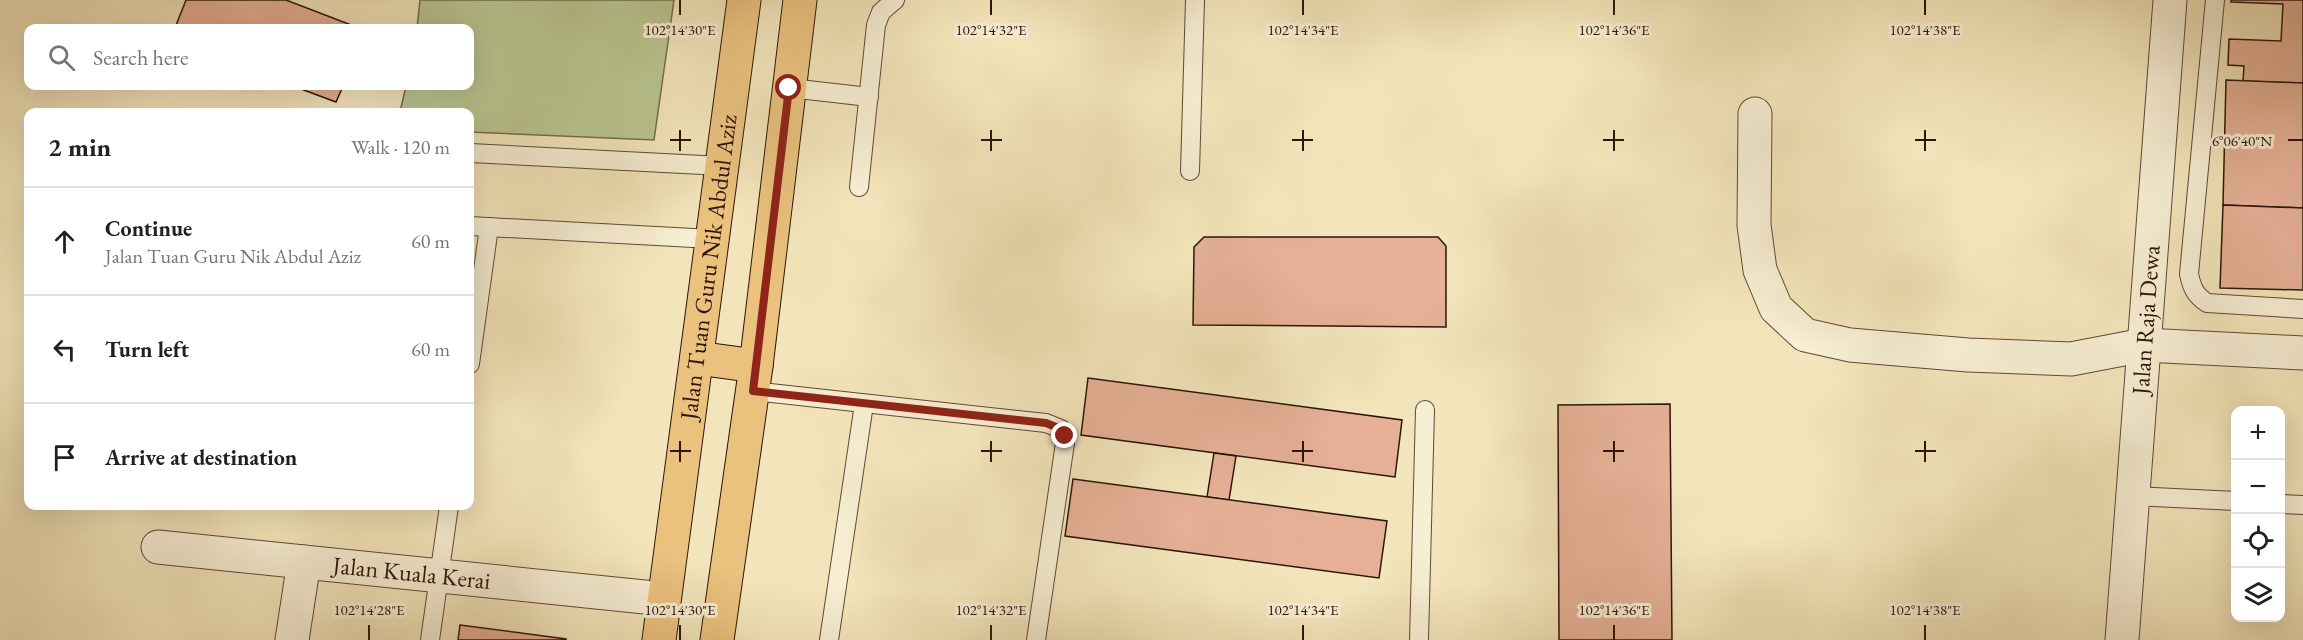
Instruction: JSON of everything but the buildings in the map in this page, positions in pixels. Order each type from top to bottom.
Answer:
[{"type":"main road","name":"Jalan Tuan Guru Nik Abdul Aziz","points":[[659,640],[744,0]]},
{"type":"main road","points":[[717,640],[755,378],[800,0]]},
{"type":"main road","points":[[696,358],[755,378]]},
{"type":"street","name":"Jalan Raja Dewa","points":[[2122,640],[2170,0]]},
{"type":"street","points":[[1755,114],[1754,225],[1760,270],[1776,308],[1805,335],[1850,345],[1968,355],[2071,359],[2144,345],[2303,353]]},
{"type":"street","name":"Jalan Kuala Kerai","points":[[158,547],[664,599]]},
{"type":"street","points":[[292,640],[304,562]]},
{"type":"lane","points":[[859,188],[878,18],[881,12],[895,0]]},
{"type":"lane","points":[[1190,171],[1195,0]]},
{"type":"lane","points":[[2215,0],[2189,274],[2191,286],[2196,296],[2207,303],[2303,309]]},
{"type":"lane","points":[[789,88],[868,97]]},
{"type":"lane","points":[[474,153],[722,166]]},
{"type":"lane","points":[[474,226],[712,239]]},
{"type":"lane","points":[[474,335],[489,227]]},
{"type":"lane","points":[[755,378],[864,404],[1046,423],[1061,429],[1065,443],[1036,640]]},
{"type":"lane","points":[[829,640],[864,404]]},
{"type":"lane","points":[[1419,640],[1425,410]]},
{"type":"lane","points":[[2133,496],[2231,501]]},
{"type":"lane","points":[[2285,504],[2303,505]]},
{"type":"lane","points":[[430,640],[448,510]]},
{"type":"green space","points":[[420,0],[674,0],[654,140],[474,132],[474,108],[401,108],[405,90],[474,90],[474,24],[417,24]]},
{"type":"route","points":[[789,88],[753,391],[1046,423],[1061,429],[1065,436]]}]
